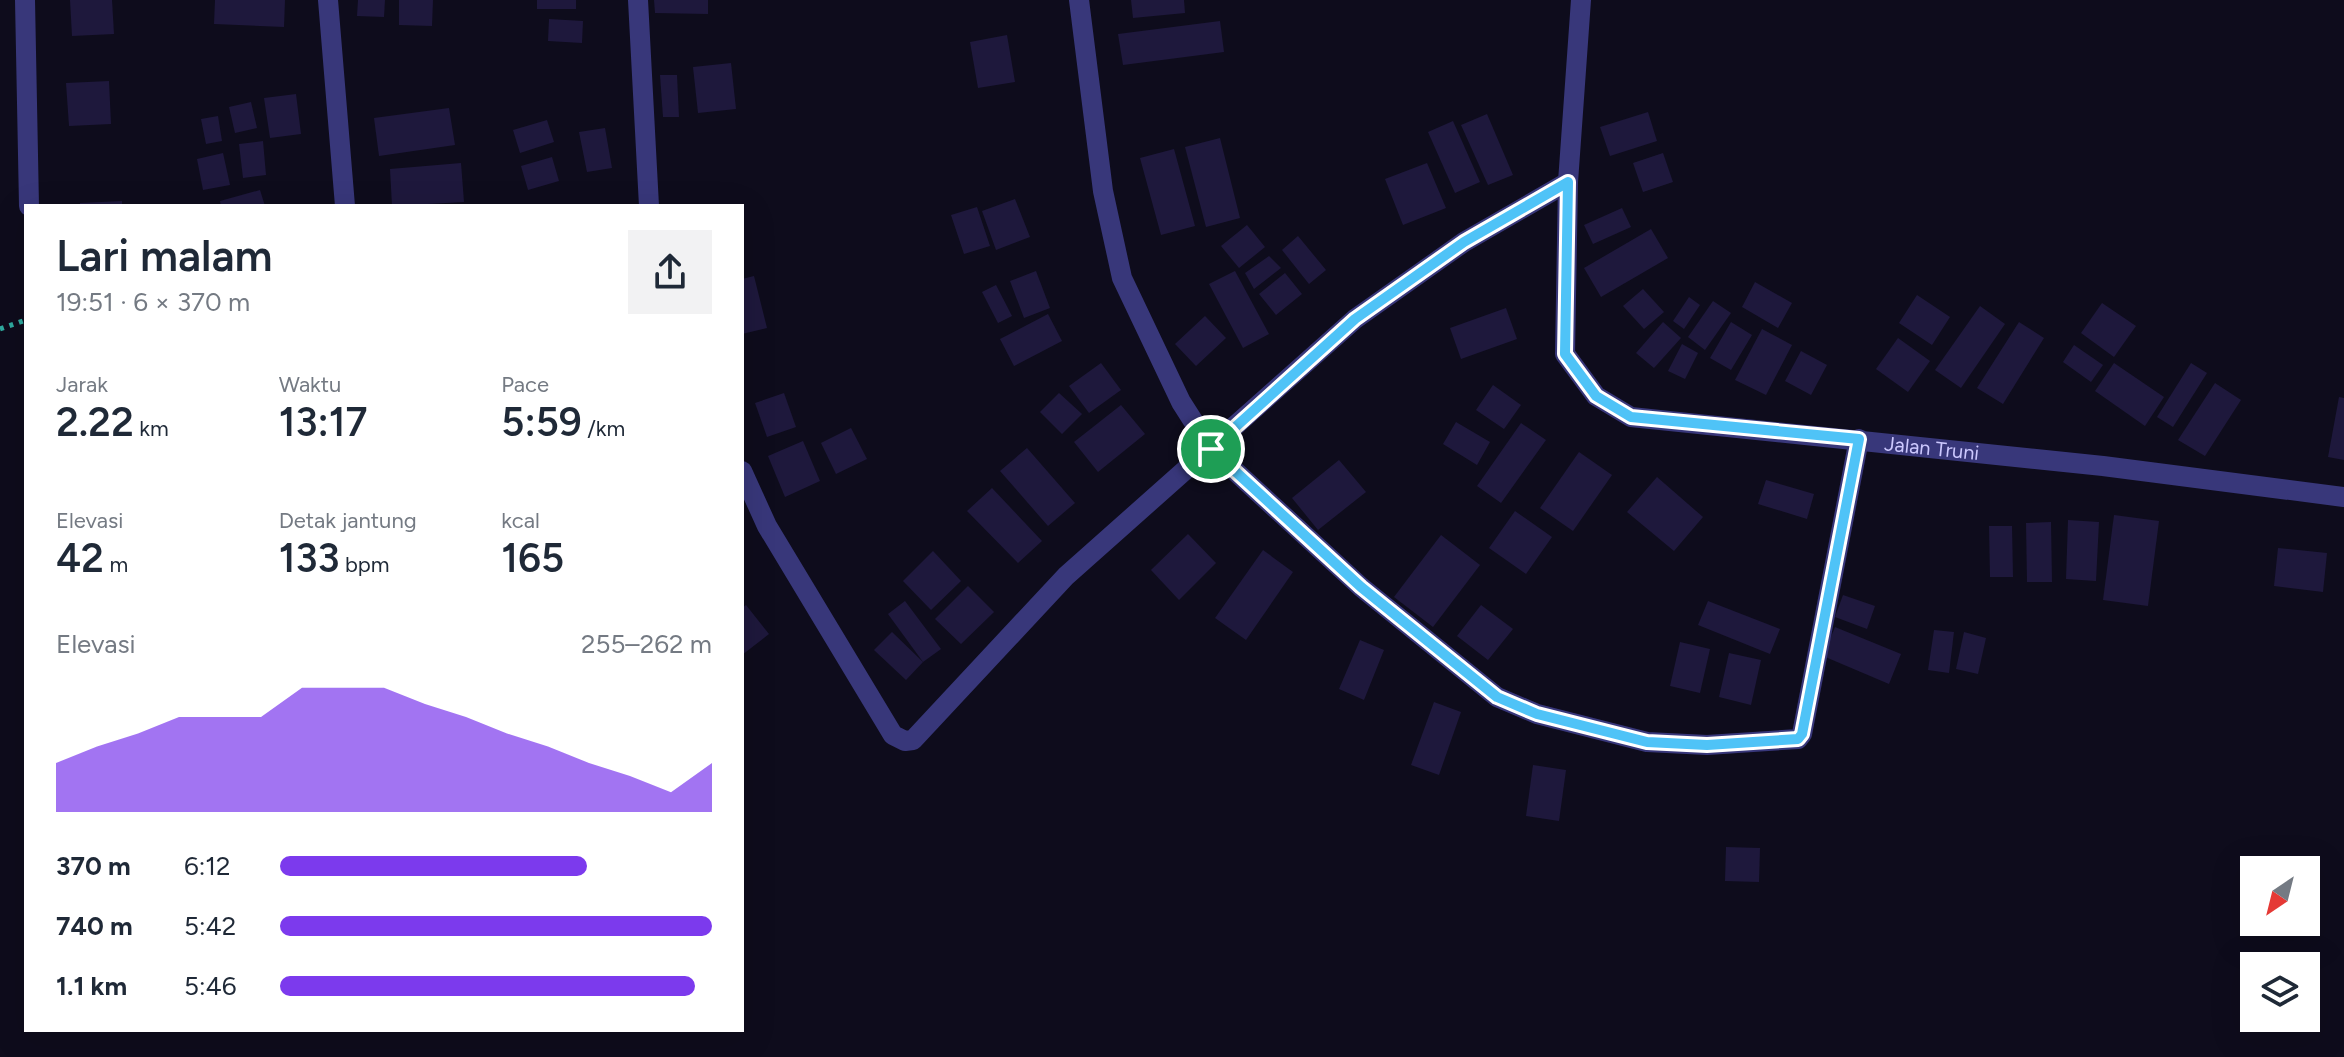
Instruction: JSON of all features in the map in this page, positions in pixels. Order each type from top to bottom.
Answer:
[{"type":"street","points":[[25,0],[29,204]]},
{"type":"street","points":[[328,0],[345,204]]},
{"type":"street","points":[[638,0],[649,204]]},
{"type":"street","points":[[1079,0],[1103,191],[1122,278],[1181,402],[1211,449],[1361,587],[1497,697],[1537,714],[1647,742],[1707,745],[1793,741],[1802,734],[1859,439]]},
{"type":"street","name":"Jalan Truni","points":[[1581,0],[1568,182],[1565,354],[1596,396],[1631,417],[2103,466],[2344,497]]},
{"type":"street","points":[[744,475],[767,526],[893,735],[905,741],[913,740],[1066,576],[1355,319],[1464,242],[1568,182]]},
{"type":"path","points":[[0,329],[24,321]]},
{"type":"building","points":[[70,0],[112,0],[114,34],[72,36]]},
{"type":"building","points":[[215,0],[285,0],[284,27],[214,24]]},
{"type":"building","points":[[358,0],[385,0],[384,17],[357,16]]},
{"type":"building","points":[[399,0],[433,0],[432,26],[399,25]]},
{"type":"building","points":[[537,0],[576,0],[576,9],[537,9]]},
{"type":"building","points":[[654,0],[708,0],[708,14],[655,13]]},
{"type":"building","points":[[1131,0],[1184,0],[1185,13],[1133,18]]},
{"type":"building","points":[[549,19],[583,21],[582,43],[548,41]]},
{"type":"building","points":[[1220,21],[1224,52],[1123,65],[1118,34]]},
{"type":"building","points":[[1007,35],[1015,82],[978,88],[970,42]]},
{"type":"building","points":[[731,63],[736,109],[698,113],[693,67]]},
{"type":"building","points":[[660,75],[677,75],[679,117],[663,117]]},
{"type":"building","points":[[109,81],[111,124],[69,126],[66,83]]},
{"type":"building","points":[[296,94],[301,134],[270,138],[264,98]]},
{"type":"building","points":[[251,102],[257,128],[235,133],[229,107]]},
{"type":"building","points":[[449,108],[455,145],[379,156],[374,118]]},
{"type":"building","points":[[1648,112],[1657,141],[1610,156],[1600,127]]},
{"type":"building","points":[[1487,114],[1513,175],[1488,185],[1461,125]]},
{"type":"building","points":[[218,116],[222,141],[206,144],[201,119]]},
{"type":"building","points":[[547,120],[554,142],[520,153],[513,130]]},
{"type":"building","points":[[1453,121],[1480,182],[1455,193],[1428,132]]},
{"type":"building","points":[[605,128],[612,168],[587,172],[579,132]]},
{"type":"building","points":[[1220,138],[1240,218],[1206,227],[1185,147]]},
{"type":"building","points":[[263,141],[266,175],[243,178],[239,144]]},
{"type":"building","points":[[1174,149],[1195,226],[1161,235],[1140,158]]},
{"type":"building","points":[[223,153],[230,185],[203,190],[197,159]]},
{"type":"building","points":[[1663,153],[1673,182],[1643,192],[1633,163]]},
{"type":"building","points":[[552,157],[559,181],[528,190],[521,166]]},
{"type":"building","points":[[461,163],[464,202],[392,204],[390,169]]},
{"type":"building","points":[[1427,163],[1446,208],[1403,225],[1385,179]]},
{"type":"building","points":[[260,190],[264,204],[221,204],[220,201]]},
{"type":"building","points":[[1015,199],[1030,237],[996,250],[982,211]]},
{"type":"building","points":[[122,201],[122,204],[80,203]]},
{"type":"building","points":[[977,207],[990,246],[964,254],[951,215]]},
{"type":"building","points":[[1622,208],[1631,227],[1593,244],[1584,225]]},
{"type":"building","points":[[1247,225],[1265,247],[1239,268],[1221,246]]},
{"type":"building","points":[[1651,229],[1668,258],[1601,297],[1584,268]]},
{"type":"building","points":[[1298,236],[1326,270],[1309,284],[1282,250]]},
{"type":"building","points":[[1269,256],[1281,268],[1254,289],[1245,273]]},
{"type":"building","points":[[1036,271],[1050,308],[1024,318],[1010,281]]},
{"type":"building","points":[[1235,271],[1269,334],[1243,348],[1209,284]]},
{"type":"building","points":[[1285,273],[1302,294],[1276,315],[1259,294]]},
{"type":"building","points":[[754,276],[767,328],[744,334],[744,278]]},
{"type":"building","points":[[1755,282],[1792,303],[1778,328],[1742,307]]},
{"type":"building","points":[[996,285],[1012,316],[998,323],[982,292]]},
{"type":"building","points":[[1643,289],[1664,312],[1644,329],[1623,306]]},
{"type":"building","points":[[1917,295],[1950,317],[1932,345],[1899,323]]},
{"type":"building","points":[[1689,297],[1700,305],[1684,329],[1673,321]]},
{"type":"building","points":[[1713,301],[1731,313],[1705,350],[1688,337]]},
{"type":"building","points":[[2102,303],[2136,326],[2114,357],[2081,333]]},
{"type":"building","points":[[1980,306],[2005,324],[1961,388],[1935,370]]},
{"type":"building","points":[[1506,308],[1517,339],[1461,359],[1450,328]]},
{"type":"building","points":[[1048,314],[1062,341],[1014,366],[1000,339]]},
{"type":"building","points":[[1205,316],[1226,338],[1196,366],[1175,344]]},
{"type":"building","points":[[1663,322],[1681,338],[1654,368],[1636,353]]},
{"type":"building","points":[[1731,322],[1752,335],[1731,370],[1710,358]]},
{"type":"building","points":[[2019,322],[2044,338],[2003,404],[1977,388]]},
{"type":"building","points":[[1762,329],[1792,345],[1766,395],[1735,380]]},
{"type":"building","points":[[1898,338],[1930,361],[1908,392],[1876,369]]},
{"type":"building","points":[[1682,344],[1698,353],[1685,379],[1668,371]]},
{"type":"building","points":[[2074,345],[2103,365],[2091,382],[2063,362]]},
{"type":"building","points":[[1801,351],[1827,365],[1811,395],[1785,381]]},
{"type":"building","points":[[1101,363],[1121,390],[1089,413],[1069,386]]},
{"type":"building","points":[[2114,363],[2164,397],[2145,426],[2095,391]]},
{"type":"building","points":[[2191,363],[2207,373],[2173,427],[2157,417]]},
{"type":"building","points":[[2215,383],[2241,400],[2205,456],[2178,440]]},
{"type":"building","points":[[1493,385],[1521,405],[1504,429],[1476,410]]},
{"type":"building","points":[[784,393],[796,427],[767,437],[755,403]]},
{"type":"building","points":[[1059,393],[1082,414],[1062,434],[1040,412]]},
{"type":"building","points":[[2339,397],[2344,398],[2344,460],[2328,457]]},
{"type":"building","points":[[1121,405],[1145,434],[1098,472],[1074,442]]},
{"type":"building","points":[[1456,422],[1490,442],[1477,465],[1443,444]]},
{"type":"building","points":[[1521,423],[1546,440],[1501,503],[1477,486]]},
{"type":"building","points":[[851,428],[867,459],[836,474],[821,443]]},
{"type":"building","points":[[803,441],[820,481],[785,497],[768,456]]},
{"type":"building","points":[[1027,448],[1075,503],[1048,526],[1000,471]]},
{"type":"building","points":[[1579,452],[1612,475],[1573,531],[1540,508]]},
{"type":"building","points":[[1339,460],[1366,492],[1318,530],[1292,498]]},
{"type":"building","points":[[1657,477],[1703,517],[1674,551],[1627,512]]},
{"type":"building","points":[[1766,480],[1814,494],[1807,519],[1758,504]]},
{"type":"building","points":[[992,488],[1042,541],[1018,563],[967,511]]},
{"type":"building","points":[[1515,511],[1552,537],[1526,574],[1489,548]]},
{"type":"building","points":[[2114,515],[2159,521],[2148,606],[2103,600]]},
{"type":"building","points":[[2068,520],[2099,522],[2096,581],[2066,579]]},
{"type":"building","points":[[2051,522],[2052,582],[2027,582],[2026,523]]},
{"type":"building","points":[[1989,526],[2012,526],[2013,577],[1990,577]]},
{"type":"building","points":[[1188,534],[1216,563],[1179,600],[1151,570]]},
{"type":"building","points":[[1441,535],[1480,565],[1433,627],[1394,597]]},
{"type":"building","points":[[2278,548],[2327,553],[2323,592],[2274,586]]},
{"type":"building","points":[[1263,550],[1293,572],[1246,640],[1215,618]]},
{"type":"building","points":[[933,551],[961,581],[931,610],[903,581]]},
{"type":"building","points":[[968,586],[994,612],[961,644],[935,619]]},
{"type":"building","points":[[1843,595],[1875,606],[1867,629],[1835,617]]},
{"type":"building","points":[[905,601],[941,649],[923,662],[888,614]]},
{"type":"building","points":[[1708,601],[1780,629],[1770,654],[1698,625]]},
{"type":"building","points":[[746,605],[769,634],[744,653]]},
{"type":"building","points":[[1481,605],[1513,629],[1488,660],[1457,636]]},
{"type":"building","points":[[1835,627],[1901,654],[1889,684],[1823,656]]},
{"type":"building","points":[[1934,630],[1954,632],[1949,673],[1928,670]]},
{"type":"building","points":[[892,632],[923,662],[906,680],[874,650]]},
{"type":"building","points":[[1964,632],[1986,638],[1978,674],[1956,669]]},
{"type":"building","points":[[1360,640],[1384,650],[1364,700],[1339,689]]},
{"type":"building","points":[[1680,642],[1710,649],[1700,693],[1670,686]]},
{"type":"building","points":[[1729,653],[1761,660],[1751,705],[1719,697]]},
{"type":"building","points":[[1434,702],[1461,712],[1439,775],[1411,765]]},
{"type":"building","points":[[1533,765],[1566,770],[1559,821],[1526,816]]},
{"type":"building","points":[[1726,847],[1760,848],[1759,882],[1725,881]]},
{"type":"route","points":[[1568,182],[1565,354],[1596,396],[1631,417],[1859,439],[1802,734],[1793,741],[1707,745],[1647,742],[1537,714],[1497,697],[1361,587],[1211,449],[1355,319],[1464,242],[1568,182]]}]
